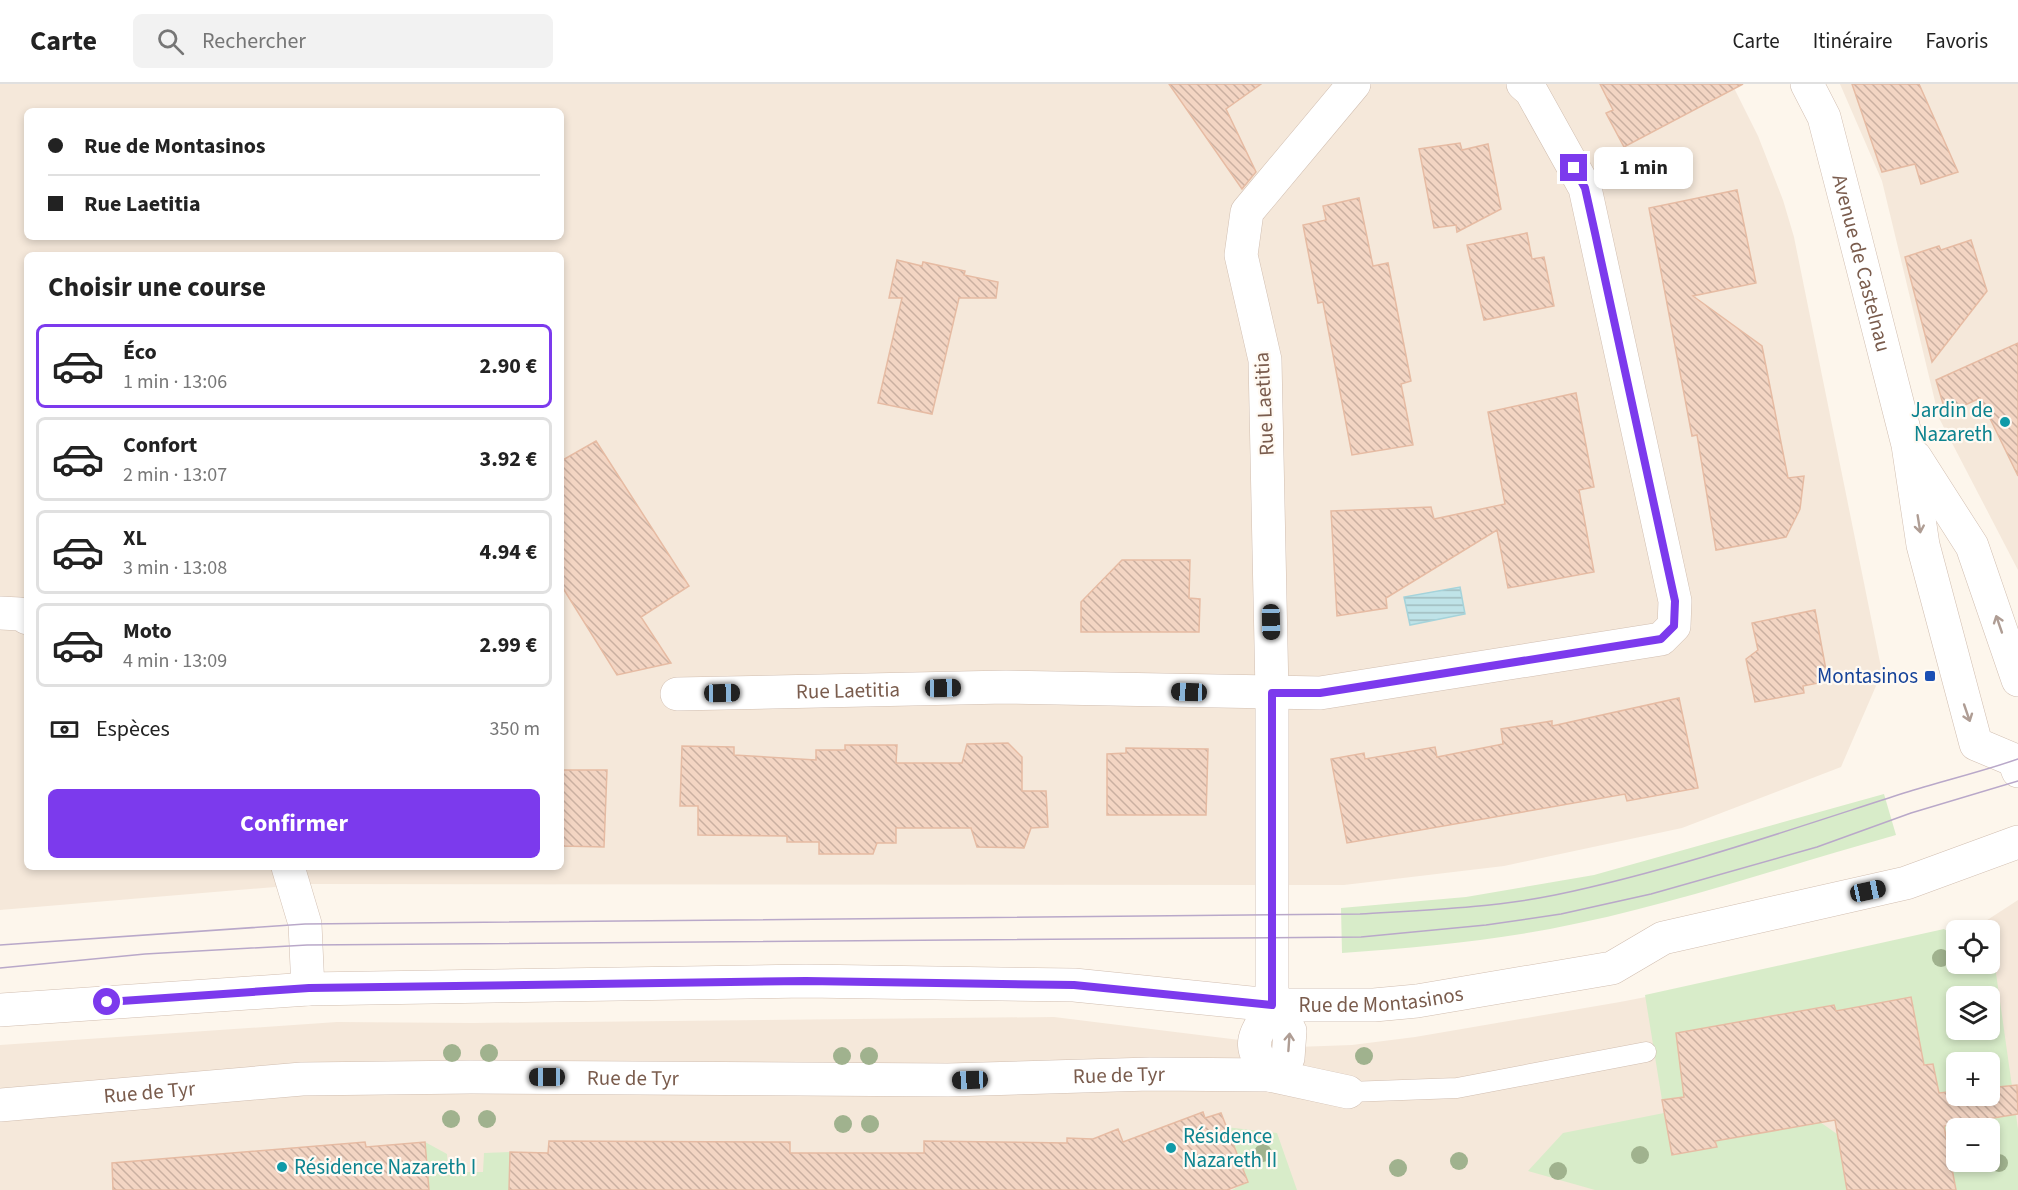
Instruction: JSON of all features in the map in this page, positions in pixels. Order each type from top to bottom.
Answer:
[{"type":"street","name":"Rue Laetitia","points":[[1272,1005],[1272,693],[1265,360],[1241,255],[1247,212],[1354,84]]},
{"type":"street","name":"Rue Laetitia","points":[[676,694],[1006,687],[1320,693],[1661,639],[1674,626],[1675,601],[1585,188],[1531,91],[1523,84]]},
{"type":"street","name":"Avenue de Castelnau","points":[[1807,84],[1824,117],[1908,445],[1923,545],[1976,744],[2017,762]]},
{"type":"street","name":"Avenue de Castelnau","points":[[1908,445],[1972,546],[2018,680]]},
{"type":"street","points":[[0,613],[24,616]]},
{"type":"street","name":"Rue de Montasinos","points":[[0,1010],[309,988],[806,981],[1074,985],[1272,1005],[1359,1005],[1417,1001],[1612,968],[1663,938],[1906,883],[2018,842]]},
{"type":"street","points":[[289,870],[305,924],[309,988]]},
{"type":"street","points":[[1269,1075],[1254,1054],[1254,1039],[1272,1005]]},
{"type":"street","name":"Rue de Tyr","points":[[0,1105],[303,1079],[488,1077],[948,1080],[1150,1074],[1269,1075],[1348,1092]]},
{"type":"lane","points":[[1348,1092],[1457,1088],[1646,1052]]},
{"type":"shaded area","points":[[0,84],[1732,84],[1758,136],[1783,200],[1794,237],[1882,672],[1841,767],[1682,828],[1504,866],[1344,885],[311,884],[0,910]]},
{"type":"shaded area","points":[[1840,84],[2018,84],[2018,570],[1939,418],[1882,181]]},
{"type":"shaded area","points":[[2018,900],[2018,1190],[0,1190],[0,1045],[337,1022],[473,1023],[1054,1017],[1296,1047],[1352,1045],[1415,1037],[1620,1002],[1946,939],[1946,974],[2000,974],[2000,920],[1987,920]]},
{"type":"green space","points":[[1884,794],[1896,835],[1724,886],[1637,910],[1524,934],[1446,944],[1342,953],[1341,908],[1466,897],[1594,875]]},
{"type":"green space","points":[[1944,929],[1946,930],[1946,974],[1996,974],[1998,986],[1946,986],[1946,1040],[2000,1040],[2000,1001],[2018,1129],[2018,1190],[1956,1190],[1953,1172],[2000,1172],[2000,1118],[1946,1118],[1946,1135],[1933,1064],[1924,1065],[1911,997],[1836,1011],[1834,1005],[1756,1018],[1756,1025],[1718,1032],[1715,1026],[1676,1033],[1687,1096],[1662,1100],[1645,995]]},
{"type":"green space","points":[[1664,1113],[1672,1155],[1717,1147],[1715,1141],[1820,1122],[1837,1134],[1847,1190],[1595,1190],[1528,1171],[1563,1133]]},
{"type":"green space","points":[[1226,1127],[1277,1133],[1297,1190],[1232,1190],[1247,1182]]},
{"type":"green space","points":[[425,1142],[447,1154],[448,1172],[483,1172],[484,1153],[510,1152],[510,1190],[429,1190]]},
{"type":"water","points":[[1460,587],[1465,614],[1410,625],[1404,597]]},
{"type":"building","points":[[1169,84],[1261,84],[1226,109],[1256,172],[1242,189]]},
{"type":"building","points":[[1600,84],[1743,84],[1624,147],[1606,113],[1613,110]]},
{"type":"building","points":[[1852,84],[1919,84],[1958,172],[1921,184],[1915,164],[1882,172]]},
{"type":"building","points":[[1460,143],[1462,150],[1488,144],[1501,209],[1457,232],[1456,225],[1434,228],[1419,149]]},
{"type":"building","points":[[1737,190],[1756,283],[1693,296],[1762,346],[1788,478],[1804,476],[1800,509],[1786,537],[1716,550],[1697,435],[1692,436],[1649,208]]},
{"type":"building","points":[[1359,198],[1373,266],[1388,263],[1411,381],[1401,384],[1413,445],[1352,455],[1323,302],[1318,303],[1303,225],[1326,220],[1323,206]]},
{"type":"building","points":[[1527,233],[1532,259],[1544,257],[1554,306],[1484,320],[1467,245]]},
{"type":"building","points":[[1971,240],[1987,291],[1932,362],[1905,257],[1939,246],[1941,250]]},
{"type":"building","points":[[897,260],[922,266],[923,262],[965,271],[964,275],[998,282],[996,298],[959,298],[932,414],[878,403],[902,298],[889,298]]},
{"type":"building","points":[[2018,343],[2018,476],[1980,398],[1946,414],[1936,380]]},
{"type":"building","points":[[1576,393],[1594,487],[1579,490],[1594,572],[1508,588],[1497,530],[1386,598],[1387,608],[1337,616],[1331,511],[1431,507],[1434,519],[1505,504],[1488,412]]},
{"type":"building","points":[[596,441],[689,586],[641,617],[671,663],[617,675],[564,590],[564,459]]},
{"type":"building","points":[[1122,560],[1190,560],[1189,598],[1200,599],[1199,632],[1081,632],[1081,602]]},
{"type":"building","points":[[1815,610],[1828,681],[1803,686],[1804,693],[1755,702],[1746,659],[1758,650],[1752,623]]},
{"type":"building","points":[[1679,698],[1698,788],[1627,801],[1625,794],[1347,843],[1331,759],[1364,753],[1365,759],[1435,747],[1437,757],[1503,744],[1501,729],[1552,721],[1552,726]]},
{"type":"building","points":[[1008,743],[1022,757],[1022,791],[1046,791],[1048,827],[1031,828],[1024,848],[977,847],[971,828],[896,828],[896,843],[877,843],[873,854],[819,854],[819,842],[787,842],[787,836],[698,835],[698,806],[680,806],[682,746],[734,747],[734,755],[816,760],[816,750],[845,750],[845,745],[897,745],[896,763],[962,763],[967,744]]},
{"type":"building","points":[[1126,748],[1208,749],[1206,815],[1107,815],[1107,754],[1126,753]]},
{"type":"building","points":[[564,770],[607,770],[604,847],[564,846]]},
{"type":"building","points":[[1911,997],[1924,1065],[1933,1064],[1939,1093],[1946,1092],[1946,1106],[2000,1106],[2000,1087],[2017,1085],[2018,1114],[1993,1118],[1946,1118],[1946,1126],[1944,1126],[1946,1172],[1953,1172],[1956,1190],[1847,1190],[1835,1120],[1715,1141],[1717,1147],[1672,1155],[1662,1100],[1684,1097],[1676,1033],[1834,1005],[1836,1011]]},
{"type":"building","points":[[1203,1112],[1205,1118],[1221,1113],[1248,1182],[1227,1190],[509,1190],[510,1152],[548,1153],[549,1141],[790,1142],[790,1153],[924,1153],[924,1141],[1067,1143],[1067,1138],[1093,1139],[1118,1129],[1123,1142]]},
{"type":"building","name":"Résidence Nazareth I","points":[[365,1142],[366,1147],[425,1142],[429,1190],[113,1190],[112,1163]]},
{"type":"tram line","points":[[0,945],[305,924],[1360,914],[1482,906],[1555,895],[1644,874],[2018,759]]},
{"type":"tram line","points":[[0,968],[145,954],[307,945],[1361,937],[1486,925],[1561,914],[1651,894],[1817,847],[1911,813],[2018,781]]},
{"type":"place","name":"Jardin de Nazareth","points":[[2005,422]]},
{"type":"place","name":"Montasinos","points":[[1930,676]]},
{"type":"place","name":"Résidence Nazareth II","points":[[1171,1148]]},
{"type":"place","name":"Résidence Nazareth I","points":[[282,1167]]},
{"type":"route","points":[[107,1002],[309,988],[806,981],[1074,985],[1272,1005],[1272,693],[1320,693],[1661,639],[1674,626],[1675,601],[1595,233],[1585,188],[1574,168]]}]
